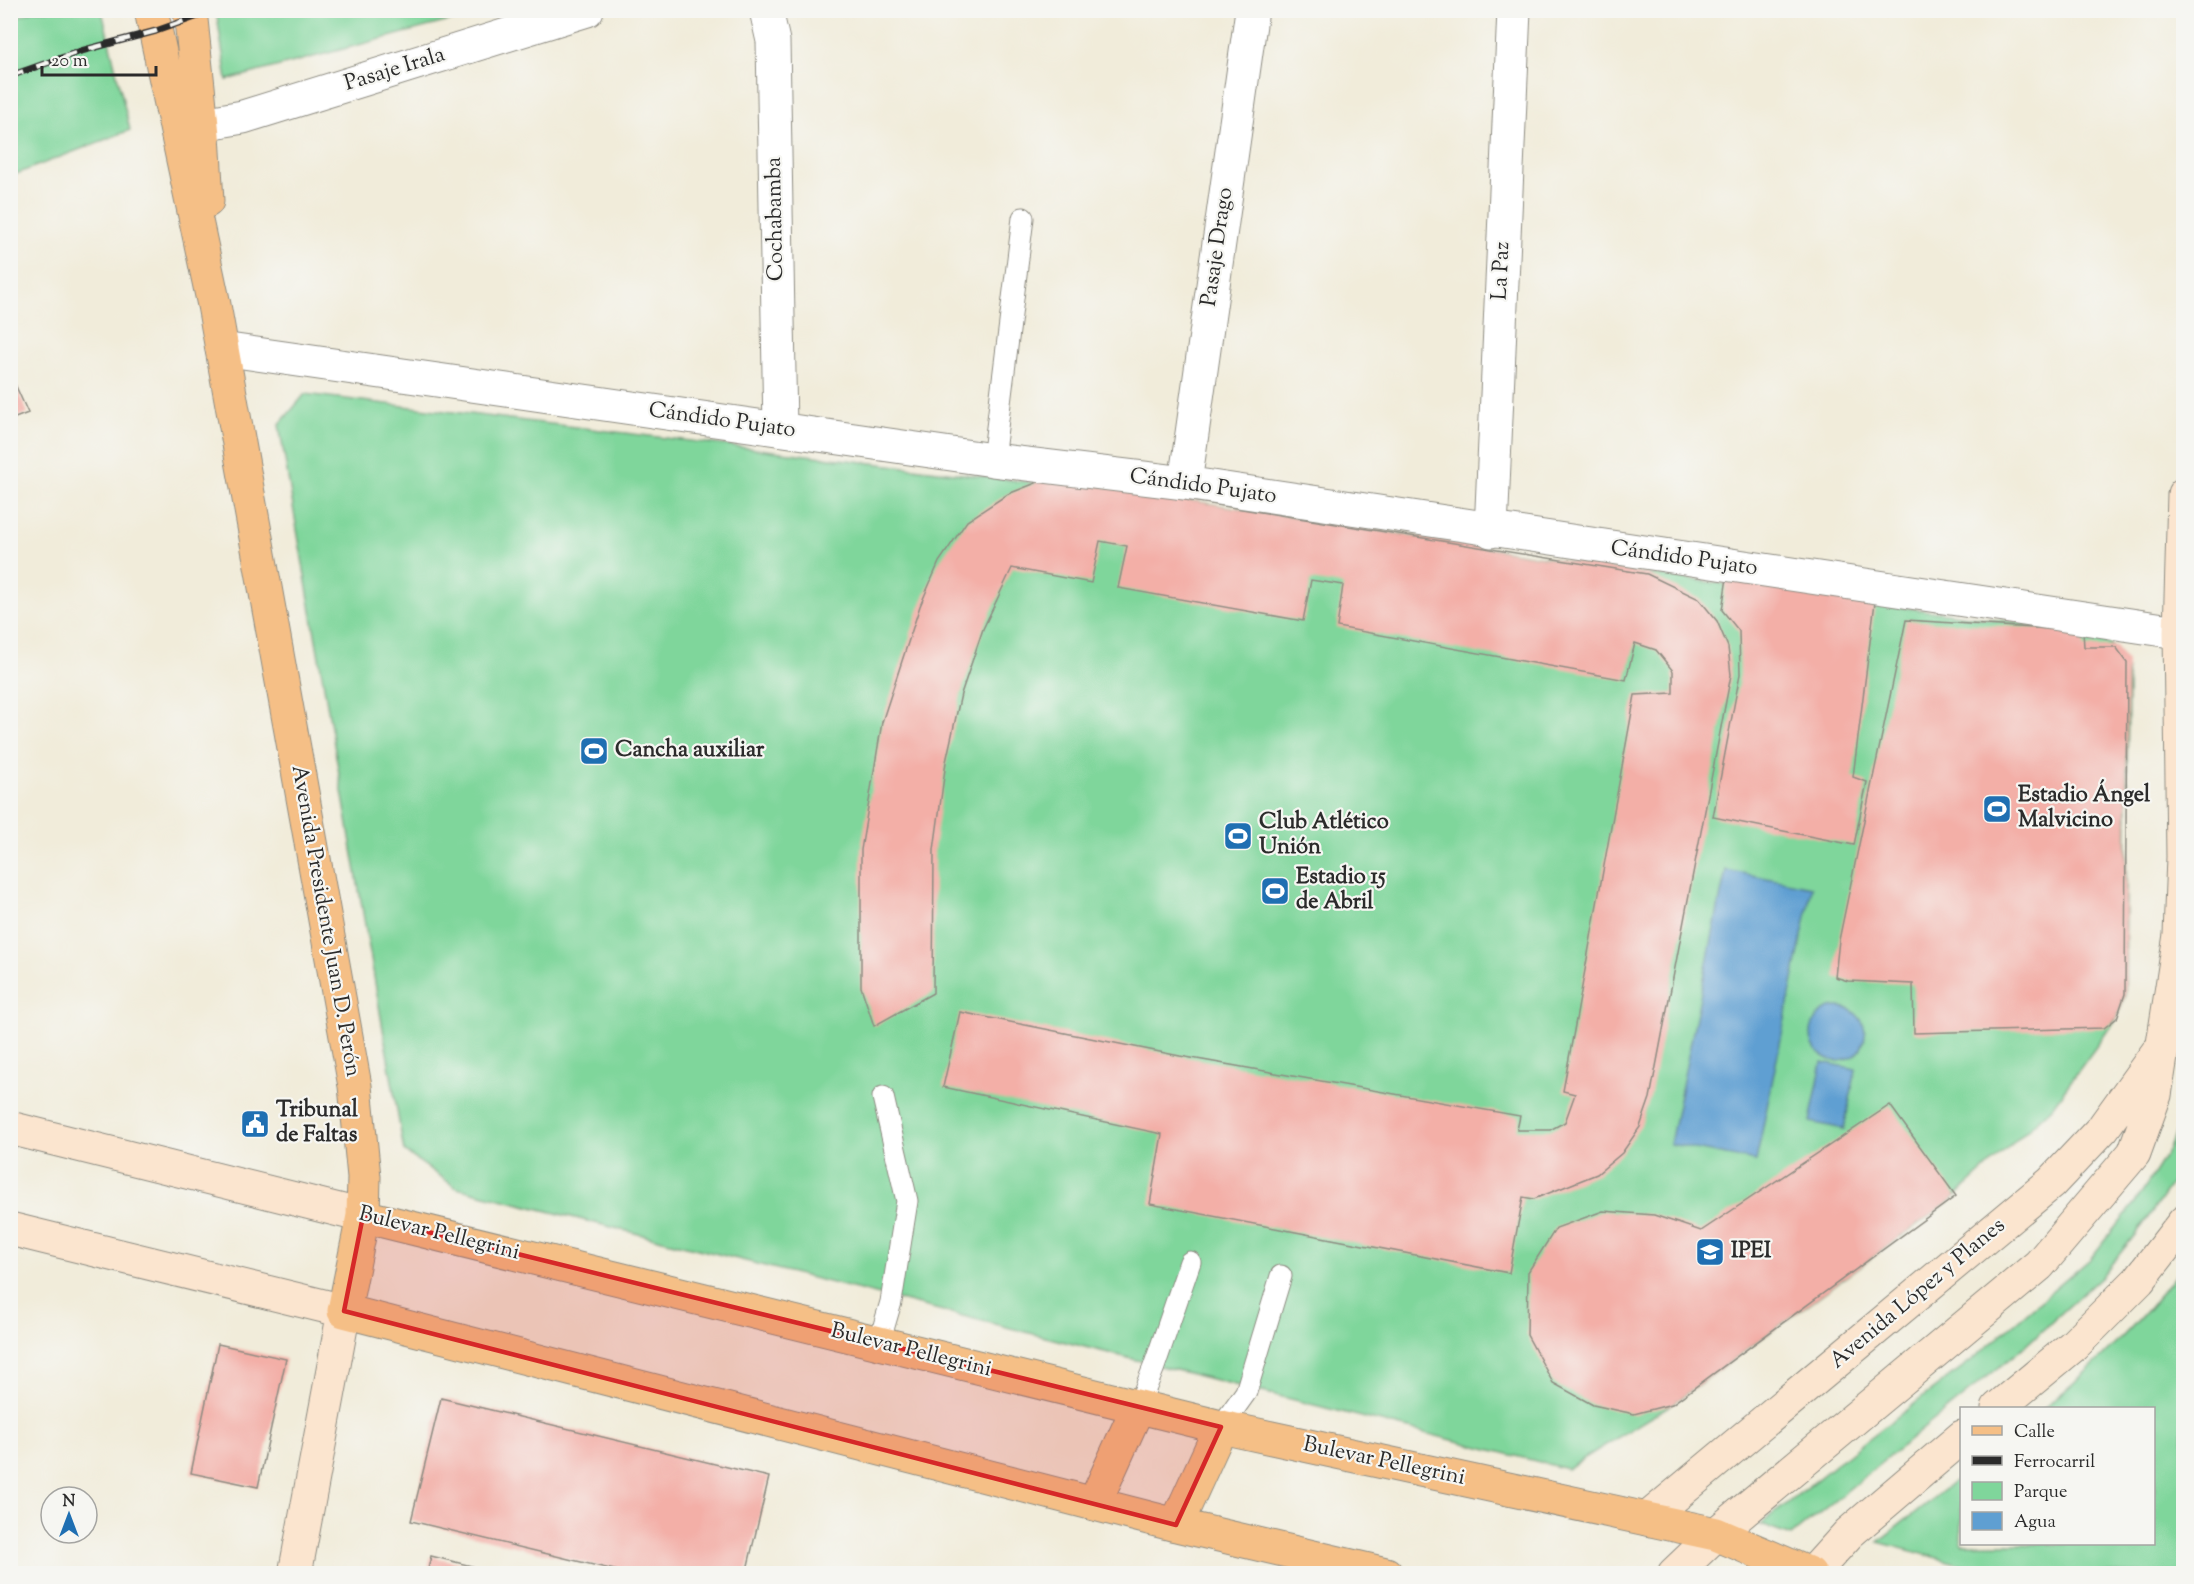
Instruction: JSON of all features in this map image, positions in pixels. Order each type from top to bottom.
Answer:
[{"type":"main road","name":"Avenida Presidente Juan D. Perón","points":[[151,10],[214,305],[355,1086],[364,1178],[363,1216],[295,1574]]},
{"type":"main road","name":"Avenida Presidente Juan D. Perón","points":[[190,10],[202,124],[214,305]]},
{"type":"main road","name":"Avenida López y Planes","points":[[1674,1574],[1716,1534],[2039,1265],[2134,1153],[2155,1095],[2180,935],[2183,857],[2184,494]]},
{"type":"main road","name":"Avenida López y Planes","points":[[1647,1519],[2051,1183],[2103,1128],[2163,1044]]},
{"type":"main road","name":"Bulevar Pellegrini","points":[[10,1128],[1221,1427],[1716,1534],[1811,1574]]},
{"type":"main road","points":[[1999,1407],[2074,1345],[2139,1280],[2184,1222]]},
{"type":"main road","points":[[10,1229],[344,1311],[1176,1525],[1386,1574]]},
{"type":"main road","points":[[1094,1504],[1138,1407]]},
{"type":"main road","points":[[1176,1525],[1221,1427]]},
{"type":"main road","points":[[1811,1574],[1849,1533],[1960,1439]]},
{"type":"street","name":"Pasaje Irala","points":[[202,124],[243,117],[587,10]]},
{"type":"street","name":"Cochabamba","points":[[766,10],[773,41],[780,429]]},
{"type":"street","name":"Pasaje Drago","points":[[1185,483],[1252,10]]},
{"type":"street","name":"La Paz","points":[[1491,531],[1514,10]]},
{"type":"street","name":"Cándido Pujato","points":[[222,349],[993,460],[1185,483],[1491,531],[2182,633]]},
{"type":"lane","points":[[993,460],[1023,218]]},
{"type":"lane","points":[[879,1343],[891,1302],[907,1201],[883,1097]]},
{"type":"lane","points":[[1138,1407],[1190,1262]]},
{"type":"lane","points":[[1221,1427],[1246,1392],[1281,1276]]},
{"type":"highlighted area","points":[[363,1216],[1221,1427],[1176,1525],[344,1311]]},
{"type":"green space","points":[[36,10],[102,11],[130,130],[11,176],[11,19]]},
{"type":"green space","points":[[216,10],[487,10],[487,11],[227,80]]},
{"type":"green space","name":"Club Atlético Unión","points":[[305,394],[1036,483],[1037,476],[1647,574],[2083,631],[2108,643],[2119,653],[2128,678],[2125,994],[2117,1018],[2052,1107],[1956,1196],[1672,1404],[1567,1469],[457,1188],[404,1151],[279,425]]},
{"type":"green space","points":[[2183,1111],[2183,1160],[2177,1176],[2142,1226],[2101,1277],[2024,1347],[1791,1536],[1760,1525],[1973,1359],[2090,1259],[2137,1200],[2169,1149]]},
{"type":"green space","points":[[2183,1263],[2183,1573],[1993,1573],[1878,1542],[1960,1477],[1960,1545],[2155,1545],[2155,1407],[2045,1407],[2081,1377],[2138,1321]]},
{"type":"water","points":[[1726,870],[1812,887],[1756,1161],[1670,1144]]},
{"type":"water","points":[[1833,1007],[1843,1007],[1857,1015],[1863,1024],[1865,1034],[1863,1044],[1857,1053],[1843,1061],[1833,1061],[1816,1049],[1811,1039],[1811,1029],[1823,1012]]},
{"type":"water","points":[[1822,1062],[1856,1069],[1844,1129],[1810,1122]]},
{"type":"building","points":[[10,373],[28,413],[10,420]]},
{"type":"building","points":[[1037,476],[1647,574],[1699,599],[1717,621],[1728,647],[1731,675],[1650,1098],[1640,1127],[1622,1153],[1597,1174],[1534,1199],[1523,1197],[1509,1273],[1150,1204],[1162,1134],[943,1087],[960,1012],[1180,1056],[1520,1116],[1517,1130],[1550,1130],[1565,1122],[1575,1094],[1563,1091],[1635,695],[1673,693],[1673,671],[1656,650],[1635,643],[1626,680],[1337,627],[1343,585],[1311,580],[1303,621],[1118,588],[1127,546],[1100,541],[1091,583],[1012,568],[983,629],[961,694],[946,762],[934,850],[933,993],[874,1026],[861,987],[861,850],[882,722],[920,606],[939,562],[967,521],[1008,494],[1036,483]]},
{"type":"building","points":[[1727,578],[1875,602],[1853,777],[1867,782],[1854,845],[1713,817],[1740,674],[1739,631],[1722,610]]},
{"type":"building","name":"Estadio Ángel Malvicino","points":[[1906,620],[2083,631],[2084,647],[2116,647],[2127,662],[2125,994],[2117,1018],[2104,1028],[1914,1033],[1913,984],[1848,981],[1835,977],[1839,940]]},
{"type":"building","name":"IPEI","points":[[1890,1105],[1956,1196],[1672,1404],[1634,1414],[1593,1405],[1553,1383],[1527,1335],[1528,1272],[1556,1228],[1603,1211],[1654,1215],[1701,1231]]},
{"type":"building","points":[[218,1344],[286,1359],[258,1487],[191,1473]]},
{"type":"building","points":[[441,1398],[769,1477],[746,1574],[631,1574],[411,1521]]},
{"type":"building","points":[[431,1556],[500,1573],[500,1574],[427,1574]]},
{"type":"railway","points":[[10,76],[81,51],[156,31],[215,10]]},
{"type":"place","name":"Cancha auxiliar","points":[[594,751]]},
{"type":"place","name":"Estadio Ángel Malvicino","points":[[1997,809]]},
{"type":"place","name":"Club Atlético Unión","points":[[1238,836]]},
{"type":"place","name":"Estadio 15 de Abril","points":[[1275,891]]},
{"type":"place","name":"Tribunal de Faltas","points":[[255,1124]]},
{"type":"place","name":"IPEI","points":[[1710,1252]]}]
